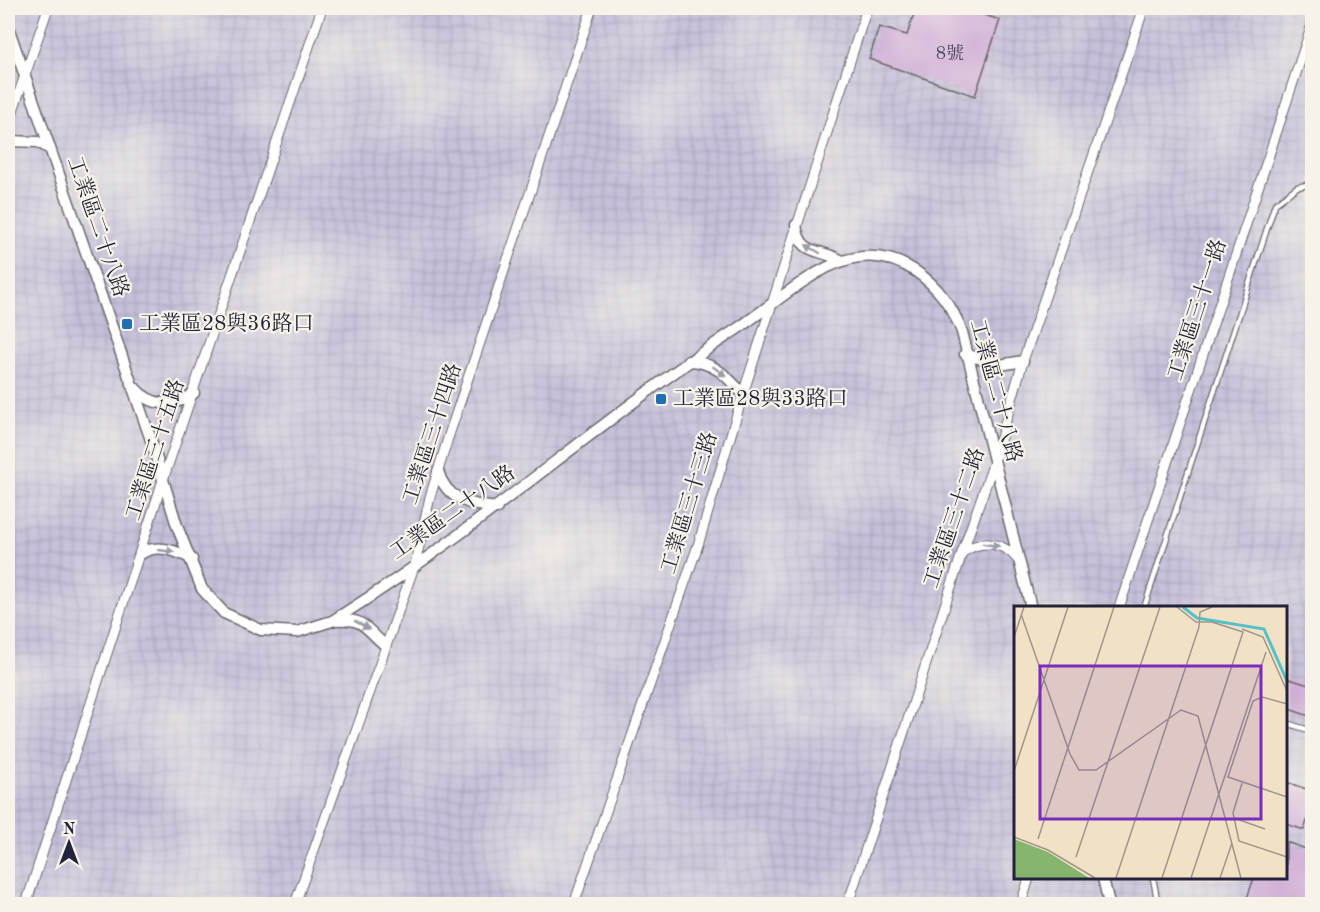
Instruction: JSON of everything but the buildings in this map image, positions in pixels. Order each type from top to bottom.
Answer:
[{"type":"street","points":[[8,124],[48,8]]},
{"type":"street","name":"工業區三十五路","points":[[26,904],[141,554],[163,480],[322,8]]},
{"type":"street","name":"工業區三十四路","points":[[295,904],[414,564],[438,471],[592,8]]},
{"type":"street","name":"工業區三十三路","points":[[574,904],[699,542],[796,225],[867,8]]},
{"type":"street","name":"工業區三十二路","points":[[848,904],[962,553],[994,462],[1023,361],[1144,8]]},
{"type":"street","name":"工業區三十一路","points":[[1120,606],[1312,25]]},
{"type":"street","name":"工業區二十八路","points":[[8,27],[48,148],[131,382],[177,526],[202,589],[224,612],[242,624],[261,630],[286,633],[310,629],[332,621],[497,508],[687,361],[810,278],[842,261],[887,260],[923,275],[944,296],[951,307],[962,332],[965,354],[1030,606]]},
{"type":"street","points":[[8,141],[38,142],[48,148]]},
{"type":"street","points":[[796,225],[800,239],[808,248],[842,261]]},
{"type":"street","points":[[965,354],[1000,365],[1023,361]]},
{"type":"street","points":[[687,361],[706,363],[717,368],[743,394]]},
{"type":"street","points":[[131,382],[145,398],[158,403],[181,401],[194,393]]},
{"type":"street","points":[[438,471],[445,487],[460,500],[497,508]]},
{"type":"street","points":[[962,553],[976,545],[991,543],[1005,549],[1018,560]]},
{"type":"street","points":[[141,554],[159,549],[177,552],[192,559]]},
{"type":"street","points":[[332,621],[357,621],[385,645]]},
{"type":"street","points":[[1021,904],[1029,879]]},
{"type":"street","points":[[1103,879],[1109,904]]},
{"type":"lane","points":[[1144,606],[1275,204],[1297,187],[1312,184]]},
{"type":"lane","points":[[1287,723],[1312,731]]},
{"type":"lane","points":[[1153,879],[1158,904]]},
{"type":"shaded area","points":[[8,8],[1312,8],[1312,904],[8,904]]},
{"type":"place","name":"工業區28與36路口","points":[[127,324]]},
{"type":"place","name":"工業區28與33路口","points":[[661,399]]}]
